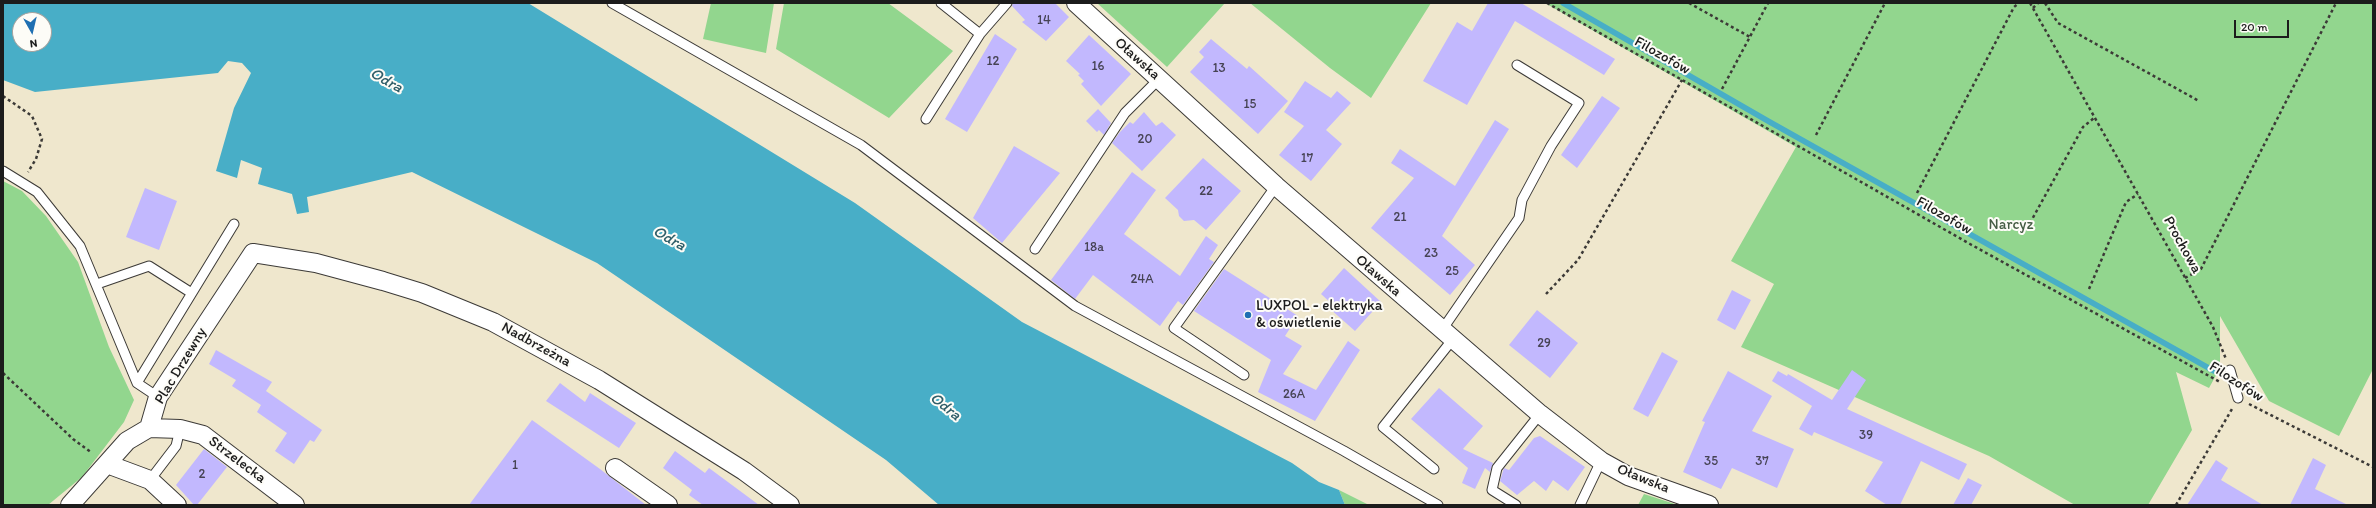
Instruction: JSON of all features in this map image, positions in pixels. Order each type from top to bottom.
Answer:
[{"type":"street","name":"Oławska","points":[[1076,3],[1276,186],[1540,414],[1601,460],[1628,476],[1709,505]]},
{"type":"street","name":"Plac Drzewny","points":[[149,428],[158,397],[253,253]]},
{"type":"street","name":"Nadbrzeżna","points":[[253,253],[316,263],[383,281],[422,293],[494,322],[599,380],[744,471],[790,505]]},
{"type":"street","points":[[70,505],[127,441],[149,428]]},
{"type":"street","name":"Strzelecka","points":[[149,428],[180,429],[204,435],[295,505]]},
{"type":"street","points":[[107,464],[150,480],[177,505]]},
{"type":"street","points":[[615,468],[668,505]]},
{"type":"lane","points":[[612,3],[861,145],[1075,306],[1344,451],[1438,505]]},
{"type":"lane","points":[[941,3],[980,34]]},
{"type":"lane","points":[[926,119],[980,34],[1006,3]]},
{"type":"lane","points":[[1434,469],[1383,427],[1448,334],[1519,218],[1522,200],[1552,146],[1579,103],[1517,65]]},
{"type":"lane","points":[[1035,249],[1125,113],[1159,79]]},
{"type":"lane","points":[[3,171],[23,181],[37,192],[80,246],[137,383],[158,397]]},
{"type":"lane","points":[[1244,375],[1174,328],[1276,186]]},
{"type":"lane","points":[[137,383],[167,336],[190,292],[234,224]]},
{"type":"lane","points":[[96,284],[148,266],[190,292]]},
{"type":"lane","points":[[2230,370],[2238,398]]},
{"type":"lane","points":[[1516,505],[1492,490],[1497,468],[1540,414]]},
{"type":"lane","points":[[150,480],[176,446],[180,429]]},
{"type":"lane","points":[[1580,505],[1601,460]]},
{"type":"path","name":"Filozofów","points":[[1547,3],[1977,248],[2221,382],[2238,398],[2373,467]]},
{"type":"path","points":[[1689,3],[1750,37]]},
{"type":"path","points":[[1722,89],[1768,3]]},
{"type":"path","points":[[1816,135],[1885,3]]},
{"type":"path","points":[[1917,193],[2003,28],[2019,3]]},
{"type":"path","name":"Prochowa","points":[[2030,3],[2221,343],[2230,370]]},
{"type":"path","points":[[2032,8],[2038,3]]},
{"type":"path","points":[[2045,3],[2058,24],[2198,101]]},
{"type":"path","points":[[2185,278],[2201,269],[2336,3]]},
{"type":"path","points":[[1546,294],[1578,260],[1682,80]]},
{"type":"path","points":[[3,96],[32,116],[42,139],[36,159],[23,181]]},
{"type":"path","points":[[2030,223],[2083,127],[2094,118]]},
{"type":"path","points":[[2089,289],[2126,202],[2138,194]]},
{"type":"path","points":[[3,373],[73,439],[107,464]]},
{"type":"path","points":[[2176,505],[2238,398]]},
{"type":"green space","points":[[711,3],[774,3],[766,53],[703,39]]},
{"type":"green space","points":[[784,3],[888,3],[953,51],[889,118],[776,49]]},
{"type":"green space","points":[[1097,3],[1225,3],[1167,67]]},
{"type":"green space","points":[[1250,3],[1431,3],[1371,98],[1330,68]]},
{"type":"green space","name":"Narcyz","points":[[1545,3],[2373,3],[2373,369],[2339,436],[2269,401],[2220,316],[2220,368],[2209,388],[2176,372],[2192,430],[2148,505],[2075,505],[1989,456],[1741,347],[1774,284],[1731,261],[1796,147]]},
{"type":"green space","points":[[3,181],[22,191],[46,216],[78,262],[109,347],[134,400],[124,422],[82,477],[48,505],[3,505]]},
{"type":"green space","points":[[1339,490],[1369,505],[1345,505]]},
{"type":"green space","points":[[1644,494],[1678,505],[1638,505]]},
{"type":"water","name":"Odra","points":[[3,3],[528,3],[855,203],[1022,322],[1292,463],[1319,482],[1339,490],[1345,505],[939,505],[886,460],[597,263],[412,172],[307,197],[309,212],[297,214],[292,194],[258,184],[262,168],[241,160],[237,178],[216,171],[234,108],[251,73],[242,63],[228,61],[218,73],[35,92],[3,80]]},
{"type":"building","points":[[1013,3],[1055,3],[1069,17],[1046,41],[1022,22],[1025,20],[1012,6]]},
{"type":"building","points":[[1488,3],[1521,3],[1615,59],[1604,75],[1515,21],[1467,105],[1423,81],[1457,22],[1472,31]]},
{"type":"building","points":[[995,34],[1017,49],[967,132],[945,119]]},
{"type":"building","points":[[1089,35],[1131,74],[1101,106],[1081,84],[1084,81],[1078,75],[1080,74],[1066,61]]},
{"type":"building","points":[[1211,39],[1247,69],[1249,66],[1288,101],[1258,134],[1190,72],[1204,57],[1199,52]]},
{"type":"building","points":[[1305,81],[1331,98],[1337,91],[1351,103],[1326,130],[1342,144],[1311,181],[1279,155],[1304,126],[1284,112]]},
{"type":"building","points":[[1602,96],[1620,108],[1577,168],[1561,155]]},
{"type":"building","points":[[1098,109],[1111,123],[1104,135],[1099,130],[1097,132],[1086,121]]},
{"type":"building","points":[[1144,112],[1156,126],[1162,122],[1176,135],[1142,171],[1112,143],[1130,122],[1133,124]]},
{"type":"building","points":[[1495,120],[1509,129],[1442,236],[1475,265],[1450,295],[1371,228],[1414,178],[1391,163],[1400,149],[1455,186]]},
{"type":"building","points":[[1014,146],[1060,173],[1002,243],[973,218]]},
{"type":"building","points":[[1203,158],[1241,191],[1206,230],[1194,220],[1184,221],[1179,216],[1178,210],[1165,198]]},
{"type":"building","points":[[1132,172],[1156,190],[1124,234],[1180,276],[1206,236],[1218,245],[1209,259],[1214,262],[1183,305],[1178,301],[1160,326],[1093,275],[1075,299],[1051,280]]},
{"type":"building","points":[[145,188],[177,201],[159,250],[126,237]]},
{"type":"building","points":[[1344,268],[1381,302],[1355,331],[1329,308],[1332,304],[1321,294]]},
{"type":"building","points":[[1224,269],[1298,316],[1285,336],[1302,346],[1283,374],[1316,390],[1348,341],[1360,350],[1315,421],[1258,392],[1271,360],[1194,311]]},
{"type":"building","points":[[1732,290],[1751,300],[1735,330],[1717,320]]},
{"type":"building","points":[[1537,310],[1578,343],[1550,378],[1509,345]]},
{"type":"building","points":[[216,350],[272,382],[266,391],[322,430],[314,442],[310,440],[294,464],[275,451],[287,433],[257,412],[261,405],[232,386],[236,380],[209,364]]},
{"type":"building","points":[[1662,352],[1678,361],[1648,417],[1633,409]]},
{"type":"building","points":[[1852,370],[1866,380],[1847,409],[1967,464],[1959,480],[1921,461],[1900,505],[1887,505],[1865,491],[1883,462],[1814,432],[1812,436],[1799,429],[1812,406],[1772,381],[1778,371],[1787,376],[1788,374],[1832,400]]},
{"type":"building","points":[[1728,371],[1772,396],[1752,431],[1794,449],[1777,488],[1732,468],[1721,489],[1683,472],[1705,422],[1702,421]]},
{"type":"building","points":[[560,383],[585,402],[590,393],[636,423],[619,448],[546,401]]},
{"type":"building","points":[[1439,388],[1483,426],[1463,449],[1493,463],[1490,472],[1485,468],[1475,489],[1462,483],[1468,468],[1411,419]]},
{"type":"building","points":[[532,420],[600,469],[646,505],[469,505]]},
{"type":"building","points":[[1540,436],[1585,467],[1568,491],[1553,480],[1546,491],[1534,481],[1517,495],[1500,481],[1504,468],[1509,470],[1534,438]]},
{"type":"building","points":[[204,449],[227,467],[197,505],[194,505],[176,485]]},
{"type":"building","points":[[675,451],[705,473],[709,468],[759,505],[703,505],[689,495],[692,490],[663,468]]},
{"type":"building","points":[[2313,458],[2326,465],[2315,489],[2348,505],[2290,505]]},
{"type":"building","points":[[2216,460],[2228,468],[2221,480],[2263,505],[2187,505]]},
{"type":"building","points":[[1968,478],[1982,485],[1971,505],[1953,505]]},
{"type":"waterway","points":[[1563,3],[1768,121],[2214,371]]},
{"type":"place","name":"LUXPOL - elektryka & oświetlenie","points":[[1248,315]]}]
